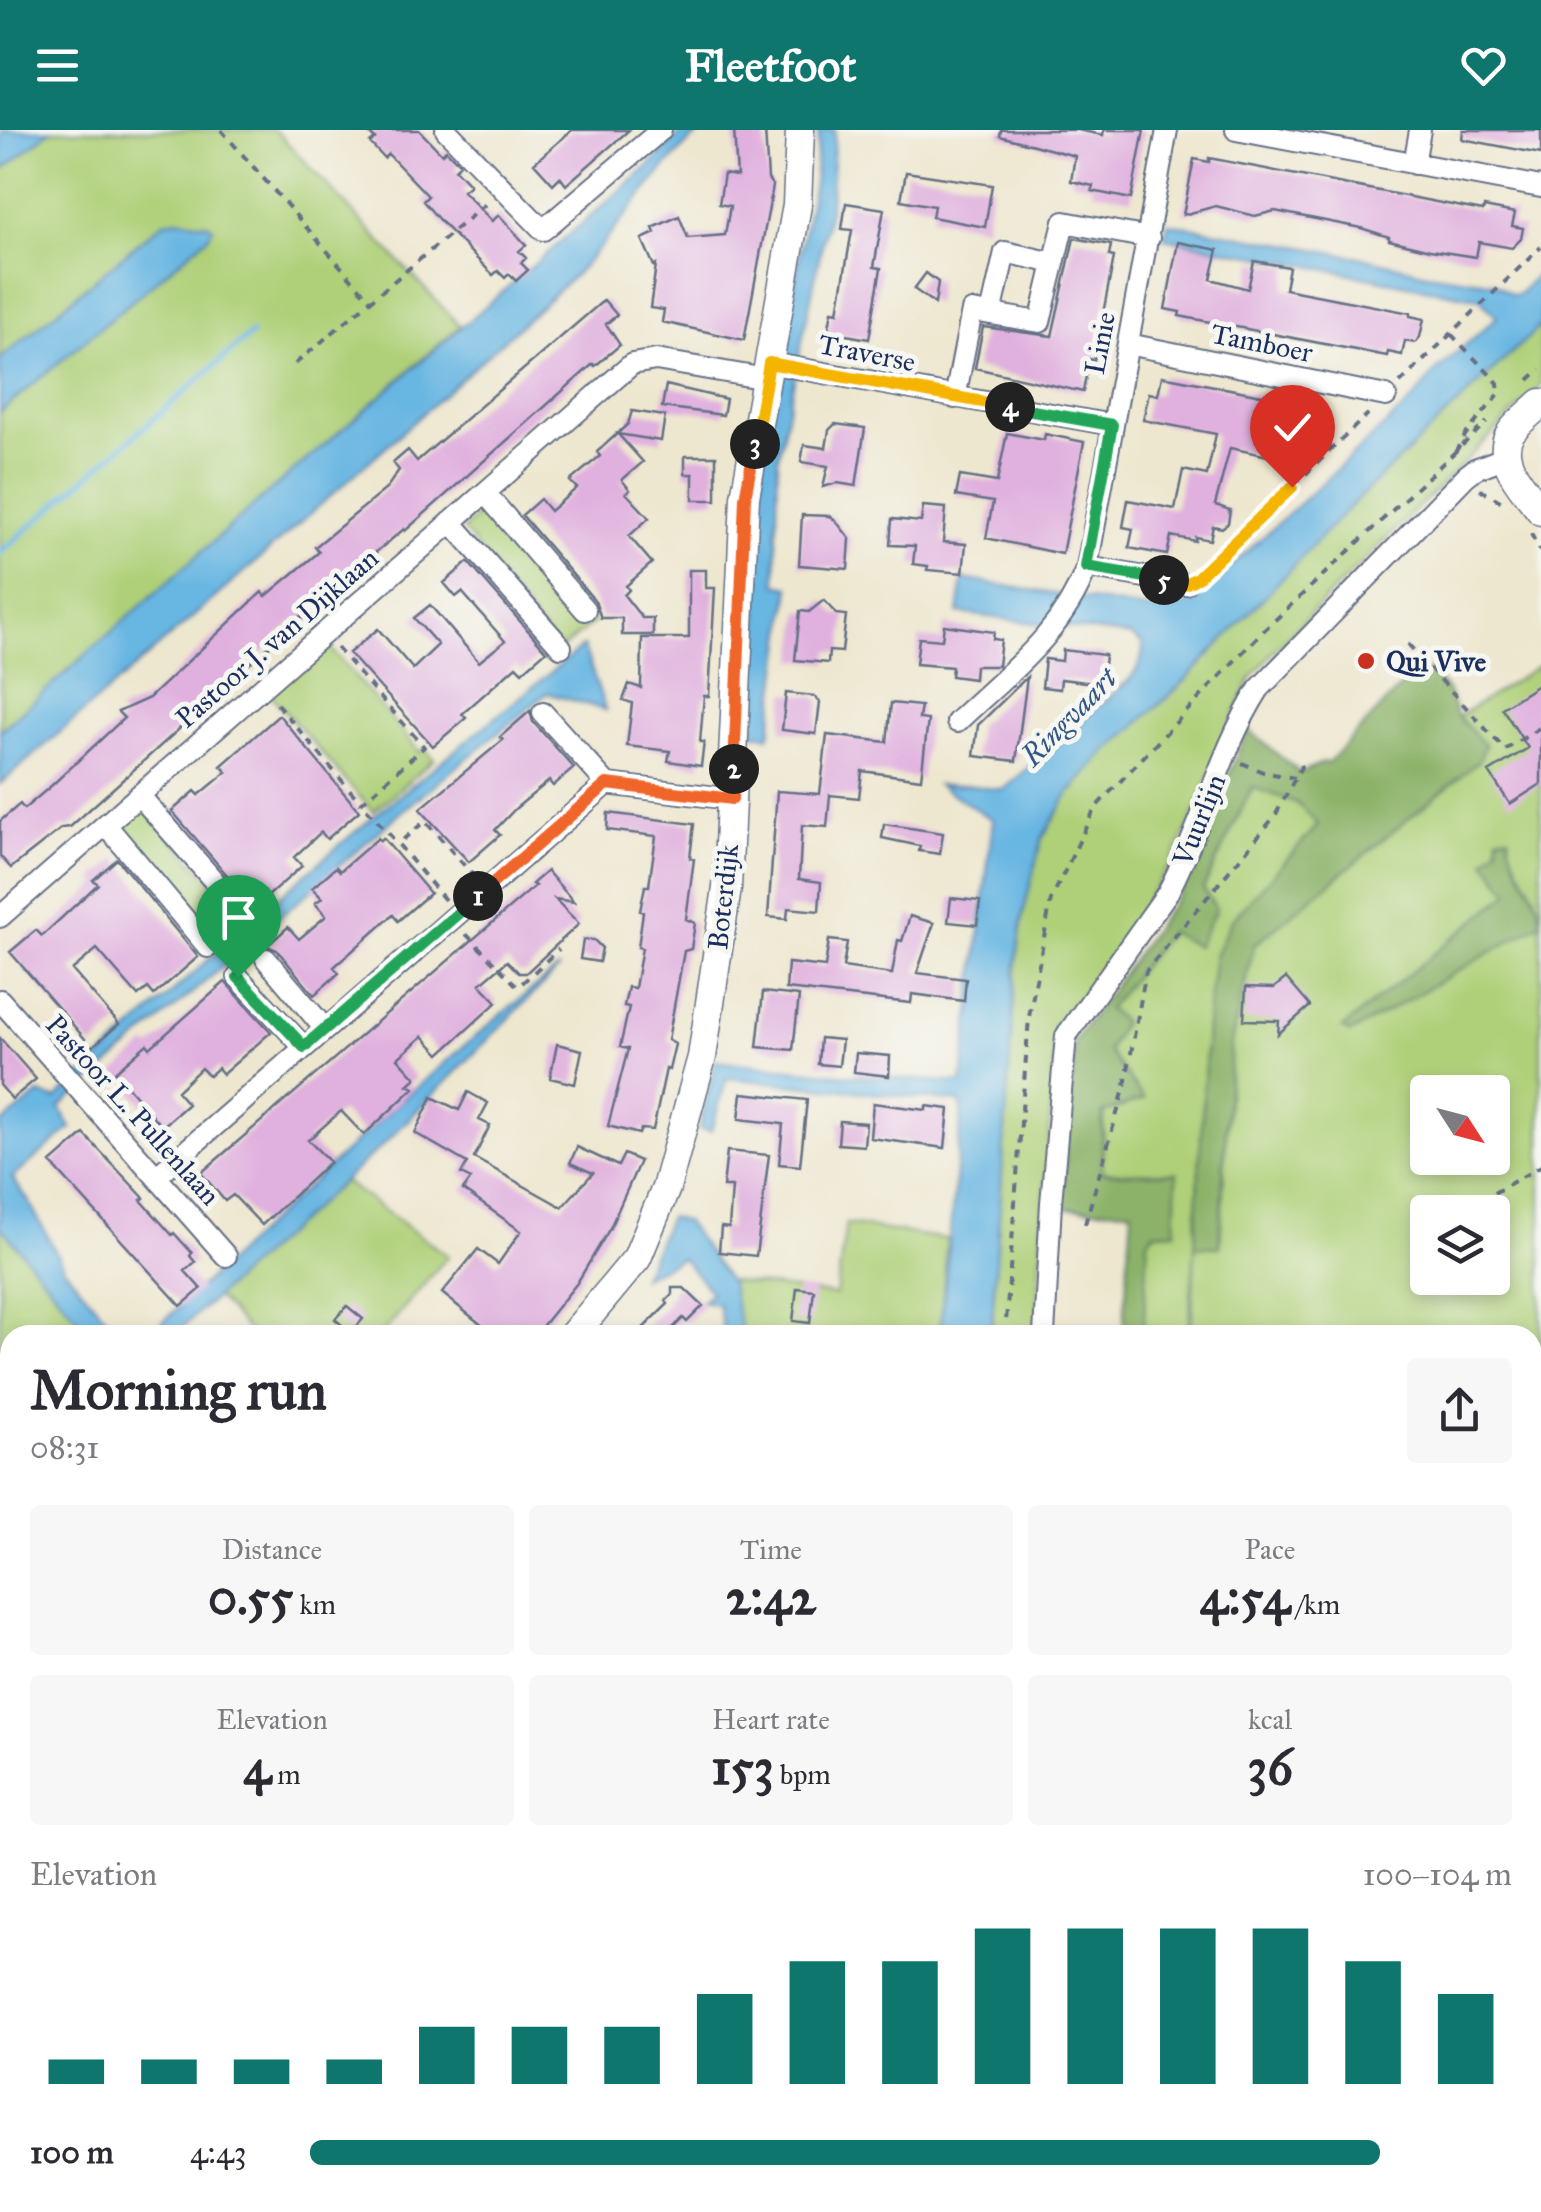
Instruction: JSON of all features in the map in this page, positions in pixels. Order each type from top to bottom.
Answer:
[{"type":"street","points":[[446,130],[543,230],[661,130]]},
{"type":"street","name":"Boterdijk","points":[[582,1325],[637,1258],[666,1188],[702,1057],[727,888],[745,498],[771,369],[797,205],[800,130]]},
{"type":"street","name":"Linie","points":[[956,722],[1054,630],[1076,594],[1086,567],[1167,130]]},
{"type":"street","points":[[1236,130],[1541,187]]},
{"type":"street","points":[[1414,164],[1420,130]]},
{"type":"street","points":[[955,398],[972,311],[1040,322],[1064,222],[1149,238]]},
{"type":"street","points":[[990,314],[1005,252],[1054,264]]},
{"type":"street","name":"Tamboer","points":[[1128,344],[1386,396]]},
{"type":"street","name":"Pastoor J. van Dijklaan","points":[[0,917],[632,364],[656,360],[771,369]]},
{"type":"street","name":"Traverse","points":[[771,369],[804,369],[1112,425]]},
{"type":"street","points":[[1541,403],[1510,433],[1506,457],[1541,512]]},
{"type":"street","name":"Vuurlijn","points":[[1045,1325],[1066,1036],[1168,892],[1240,718],[1259,688],[1474,469],[1506,457]]},
{"type":"street","points":[[484,494],[585,610]]},
{"type":"street","points":[[451,522],[561,647]]},
{"type":"street","points":[[1086,567],[1185,584]]},
{"type":"street","points":[[543,712],[607,784],[732,799]]},
{"type":"street","points":[[156,1176],[607,784]]},
{"type":"street","points":[[139,795],[236,906]]},
{"type":"street","points":[[106,825],[208,946]]},
{"type":"street","points":[[266,960],[325,1028]]},
{"type":"street","points":[[238,977],[304,1047]]},
{"type":"street","name":"Pastoor L. Pullenlaan","points":[[0,1000],[226,1256]]},
{"type":"path","points":[[221,130],[371,300]]},
{"type":"path","points":[[295,364],[503,189]]},
{"type":"path","points":[[1185,584],[1197,578],[1541,247]]},
{"type":"path","points":[[1005,1325],[1029,1018],[1052,900],[1095,808],[1260,634],[1454,456],[1466,434],[1499,394],[1498,383],[1451,334]]},
{"type":"path","points":[[324,633],[424,747],[361,803]]},
{"type":"path","points":[[1408,644],[1505,750],[1541,727]]},
{"type":"path","points":[[263,687],[398,844]]},
{"type":"path","points":[[1225,755],[1263,772],[1295,778]]},
{"type":"path","points":[[1085,1224],[1125,1086],[1146,971],[1275,816],[1300,767],[1298,761]]},
{"type":"path","points":[[1490,1195],[1541,1166]]},
{"type":"green space","points":[[51,130],[275,130],[460,326],[0,731],[0,412],[208,237],[213,228],[209,224],[164,222],[0,359],[0,172]]},
{"type":"green space","points":[[1541,325],[1541,386],[1277,647],[1252,677],[1172,862],[1059,1036],[1054,1056],[1037,1325],[992,1325],[1016,967],[1023,914],[1042,838],[1068,795],[1102,756],[1184,682],[1347,509]]},
{"type":"green space","points":[[488,507],[594,622],[559,651],[463,529]]},
{"type":"green space","points":[[327,644],[420,752],[425,749],[434,759],[373,812],[270,694]]},
{"type":"green space","points":[[1541,664],[1541,1325],[1191,1325],[1195,1246],[1189,1325],[1144,1325],[1148,1239],[1158,1231],[1176,1173],[1102,1173],[1108,1009],[1169,931],[1196,945],[1216,909],[1203,889],[1253,786],[1297,803],[1319,825],[1231,921],[1215,956],[1208,1010],[1196,1246],[1220,1247],[1231,1042],[1254,945],[1485,745],[1458,717]]},
{"type":"green space","points":[[1427,670],[1447,690],[1458,717],[1485,745],[1479,761],[1254,945],[1231,1042],[1219,1247],[1195,1246],[1208,1010],[1215,956],[1231,921],[1318,825],[1297,803],[1252,787],[1203,889],[1216,909],[1197,946],[1169,932],[1108,1009],[1123,1022],[1108,1051],[1144,1099],[1103,1113],[1102,1173],[1177,1173],[1175,1231],[1154,1232],[1148,1240],[1144,1325],[1124,1325],[1132,1210],[1061,1208],[1075,1040],[1177,897],[1195,862],[1247,729],[1300,773],[1327,764],[1412,675]]},
{"type":"green space","points":[[140,804],[247,920],[214,947],[112,828]]},
{"type":"green space","points":[[1509,835],[1514,858],[1540,911],[1541,923],[1350,1033],[1342,1028],[1510,892],[1485,860],[1497,848],[1498,836]]},
{"type":"green space","points":[[343,1181],[448,1256],[389,1325],[243,1325],[216,1296]]},
{"type":"green space","points":[[846,1224],[947,1239],[941,1325],[739,1325],[727,1280],[836,1295]]},
{"type":"green space","points":[[0,1226],[83,1325],[0,1325]]},
{"type":"water","points":[[2,130],[51,130],[0,172]]},
{"type":"water","points":[[684,130],[703,130],[666,166],[567,282],[286,536],[0,784],[0,731],[261,499],[649,166]]},
{"type":"water","points":[[819,130],[835,130],[830,205],[778,458],[776,584],[790,587],[769,736],[753,733],[758,625],[754,530],[769,409],[814,183]]},
{"type":"water","points":[[176,219],[213,228],[208,237],[0,412],[0,359],[164,222]]},
{"type":"water","points":[[1168,223],[1494,283],[1513,295],[1520,293],[1541,269],[1541,325],[1347,509],[1184,682],[1102,756],[1068,795],[1042,838],[1023,914],[1016,967],[992,1325],[941,1325],[962,1108],[959,1102],[727,1078],[711,1131],[699,1129],[716,1061],[962,1083],[993,820],[938,785],[1003,790],[1128,681],[1139,664],[1143,644],[1131,636],[958,613],[963,579],[1151,610],[1172,609],[1192,602],[1413,400],[1435,372],[1497,317],[1480,299],[1164,238]]},
{"type":"water","points":[[583,646],[606,710],[547,693],[406,808],[60,1107],[71,1128],[12,1178],[65,1269],[113,1325],[83,1325],[0,1226],[0,1125],[39,1094],[56,1099],[350,836]]},
{"type":"water","points":[[559,968],[383,1145],[185,1325],[160,1325],[401,1101]]},
{"type":"water","points":[[669,1217],[686,1222],[731,1284],[740,1325],[722,1325],[718,1304],[702,1301],[711,1292],[682,1258],[642,1277]]},
{"type":"building","points":[[366,130],[419,130],[442,154],[446,150],[460,164],[455,169],[470,185],[463,191],[492,221],[499,215],[526,245],[519,251],[526,258],[521,263],[528,270],[516,281],[498,271],[493,275],[423,201],[428,196],[388,154],[384,158],[370,143],[375,139]]},
{"type":"building","points":[[572,130],[629,130],[566,185],[560,177],[553,184],[534,163]]},
{"type":"building","points":[[734,130],[765,130],[768,179],[773,186],[744,340],[662,322],[664,310],[650,308],[656,265],[642,239],[655,233],[653,228],[679,216],[688,238],[725,235],[730,206],[719,204],[724,174],[737,176]]},
{"type":"building","points":[[1001,130],[1077,130],[1103,135],[1104,130],[1144,130],[1131,199],[1092,191],[1093,186],[1071,181],[1075,156],[1000,136]]},
{"type":"building","points":[[1463,130],[1541,130],[1541,154],[1462,139]]},
{"type":"building","points":[[1209,158],[1483,211],[1484,207],[1515,213],[1512,226],[1523,228],[1521,239],[1512,248],[1479,242],[1476,257],[1430,250],[1361,228],[1275,211],[1255,216],[1216,206],[1183,215],[1194,159],[1209,162]]},
{"type":"building","points":[[906,172],[992,185],[985,227],[932,217],[934,206],[901,200]]},
{"type":"building","points":[[846,203],[884,209],[874,267],[881,268],[869,339],[828,332],[832,311],[838,312],[852,230],[842,229]]},
{"type":"building","points":[[1074,238],[1111,245],[1109,256],[1114,257],[1094,360],[1089,359],[1083,392],[975,368],[983,327],[1052,336]]},
{"type":"building","points":[[1178,242],[1218,250],[1211,279],[1248,289],[1254,261],[1289,267],[1285,289],[1410,313],[1424,319],[1420,337],[1415,343],[1405,341],[1402,355],[1388,352],[1387,356],[1179,316],[1180,312],[1165,309]]},
{"type":"building","points":[[926,273],[938,282],[935,304],[914,289]]},
{"type":"building","points":[[604,300],[617,315],[606,324],[620,345],[593,364],[405,531],[330,590],[330,600],[311,617],[301,616],[275,638],[236,679],[185,720],[70,827],[62,828],[11,868],[0,856],[0,821],[20,804],[24,809],[51,786],[124,718],[118,712],[149,698],[262,592],[266,596],[319,552],[315,547],[386,489],[399,470],[393,463],[408,450],[417,461]]},
{"type":"building","points":[[1162,376],[1298,402],[1294,421],[1315,425],[1311,446],[1290,442],[1289,448],[1271,445],[1268,456],[1230,448],[1215,505],[1230,510],[1228,523],[1222,528],[1213,526],[1210,540],[1171,536],[1167,555],[1129,548],[1133,529],[1123,527],[1128,500],[1175,509],[1183,470],[1207,475],[1216,434],[1143,420],[1149,393],[1158,395]]},
{"type":"building","points":[[666,385],[726,399],[723,415],[662,407]]},
{"type":"building","points":[[632,411],[665,416],[661,441],[618,434],[643,462],[622,480],[630,490],[626,493],[649,518],[629,536],[652,563],[626,586],[629,590],[624,595],[642,618],[653,618],[653,635],[622,635],[622,618],[601,618],[595,601],[522,515],[540,499],[550,511],[577,488],[570,481],[600,456],[597,452],[628,424]]},
{"type":"building","points":[[835,424],[865,428],[856,486],[837,483],[823,487],[828,466],[801,462],[804,445],[826,448],[829,430]]},
{"type":"building","points":[[1007,433],[1044,440],[1045,434],[1084,442],[1062,554],[986,538],[993,502],[956,496],[960,476],[997,482]]},
{"type":"building","points":[[685,456],[716,456],[716,500],[693,500],[693,474],[685,474]]},
{"type":"building","points":[[923,506],[946,508],[943,542],[966,544],[963,573],[927,570],[928,566],[913,564],[915,546],[890,545],[892,519],[921,522]]},
{"type":"building","points":[[802,515],[830,516],[836,521],[850,539],[848,569],[799,565]]},
{"type":"building","points":[[468,562],[546,651],[522,672],[516,666],[433,746],[349,653],[378,629],[413,669],[438,645],[414,618],[430,605],[479,662],[505,641],[462,592],[456,597],[444,583]]},
{"type":"building","points":[[689,570],[706,570],[706,588],[715,588],[701,766],[668,761],[670,751],[627,746],[632,703],[623,700],[629,684],[641,688],[642,638],[689,638]]},
{"type":"building","points":[[824,600],[836,614],[846,615],[842,652],[829,651],[828,663],[795,660],[800,611],[809,612]]},
{"type":"building","points":[[944,625],[994,632],[993,639],[1001,640],[998,666],[975,666],[974,679],[951,676],[952,667],[916,664],[919,638],[942,640]]},
{"type":"building","points":[[1063,650],[1105,655],[1102,684],[1061,679],[1060,689],[1042,687],[1045,659],[1062,661]]},
{"type":"building","points":[[1027,677],[1016,761],[974,756],[978,725]]},
{"type":"building","points":[[1541,683],[1541,784],[1510,804],[1489,772],[1528,748],[1502,708]]},
{"type":"building","points":[[786,693],[814,696],[820,702],[816,734],[782,730]]},
{"type":"building","points":[[891,703],[921,706],[919,719],[928,720],[921,779],[862,771],[859,798],[830,795],[827,827],[802,825],[799,879],[821,882],[819,911],[788,908],[787,919],[768,917],[777,791],[820,794],[827,735],[887,742]]},
{"type":"building","points":[[530,711],[533,722],[574,768],[553,786],[549,781],[516,808],[495,830],[500,835],[469,862],[420,809],[503,740],[500,737]]},
{"type":"building","points":[[279,715],[359,811],[327,839],[321,832],[294,857],[302,866],[250,912],[246,897],[172,811],[195,791],[199,795],[227,772],[221,766]]},
{"type":"building","points":[[608,813],[694,824],[686,919],[695,923],[691,949],[684,951],[668,1040],[675,1044],[653,1130],[641,1129],[639,1134],[608,1126],[628,1049],[620,1047],[629,1007],[624,1006],[628,987],[635,988],[642,948],[638,947],[643,912],[640,911],[645,886],[649,886],[656,836],[607,830]]},
{"type":"building","points":[[884,824],[943,833],[940,854],[882,838]]},
{"type":"building","points":[[378,838],[383,838],[430,893],[398,921],[393,915],[334,967],[339,973],[314,995],[277,950],[267,946],[288,927],[299,939],[326,916],[315,903],[322,898],[312,888],[336,867],[340,871]]},
{"type":"building","points":[[117,859],[198,957],[154,995],[148,988],[138,996],[97,949],[72,970],[119,1024],[92,1047],[10,952],[36,930],[42,936],[98,884],[93,880]]},
{"type":"building","points":[[547,871],[574,902],[555,899],[579,924],[526,973],[519,973],[507,961],[480,984],[497,1002],[440,1054],[423,1036],[398,1058],[416,1078],[408,1085],[414,1088],[364,1135],[341,1111],[308,1140],[330,1162],[262,1225],[233,1195],[225,1201],[201,1173],[535,886],[532,884]]},
{"type":"building","points":[[951,898],[980,901],[977,925],[948,922]]},
{"type":"building","points":[[910,916],[934,923],[917,973],[966,979],[964,1001],[912,994],[911,1003],[786,989],[788,963],[825,967],[829,940],[847,942],[843,967],[892,974],[898,940],[902,941]]},
{"type":"building","points":[[583,940],[594,940],[602,948],[599,962],[580,959]]},
{"type":"building","points":[[1286,978],[1310,1006],[1278,1034],[1279,1021],[1244,1020],[1246,987],[1274,988]]},
{"type":"building","points":[[225,982],[271,1032],[223,1074],[218,1068],[209,1076],[201,1068],[177,1091],[188,1104],[162,1127],[115,1072],[147,1044],[150,1048]]},
{"type":"building","points":[[763,992],[799,996],[793,1050],[757,1047]]},
{"type":"building","points":[[0,1038],[36,1079],[12,1099],[0,1085]]},
{"type":"building","points":[[820,1038],[842,1040],[839,1066],[818,1064]]},
{"type":"building","points":[[557,1044],[582,1050],[575,1084],[550,1078]]},
{"type":"building","points":[[856,1053],[890,1056],[889,1076],[854,1072]]},
{"type":"building","points":[[468,1092],[488,1103],[479,1120],[490,1125],[474,1158],[562,1207],[593,1173],[570,1163],[577,1147],[618,1166],[624,1154],[640,1161],[610,1228],[577,1283],[543,1325],[482,1325],[442,1293],[478,1249],[498,1264],[521,1231],[463,1190],[471,1179],[461,1174],[467,1163],[415,1133],[432,1097],[459,1110]]},
{"type":"building","points":[[742,1093],[807,1100],[800,1166],[779,1164],[783,1124],[739,1119]]},
{"type":"building","points":[[873,1103],[949,1109],[945,1148],[870,1138]]},
{"type":"building","points":[[840,1121],[866,1123],[864,1146],[838,1144]]},
{"type":"building","points":[[84,1134],[192,1253],[195,1262],[185,1271],[201,1289],[181,1306],[51,1163]]},
{"type":"building","points":[[727,1151],[769,1155],[756,1256],[719,1252],[721,1227],[729,1228],[732,1187],[723,1187]]},
{"type":"building","points":[[672,1288],[684,1288],[703,1306],[687,1322],[683,1318],[676,1325],[646,1325],[668,1304],[666,1301]]},
{"type":"building","points":[[797,1288],[814,1290],[810,1323],[793,1321]]},
{"type":"building","points":[[347,1306],[363,1319],[358,1325],[342,1325],[335,1319]]},
{"type":"waterway","points":[[0,553],[251,334]]},
{"type":"place","name":"Qui Vive","points":[[1366,661]]},
{"type":"route","points":[[238,977],[304,1047],[607,784],[732,799],[745,498],[769,363],[1112,425],[1086,567],[1185,584],[1197,578],[1292,487]]},
{"type":"water label","name":"Ringvaart","points":[[1069,717]]}]
